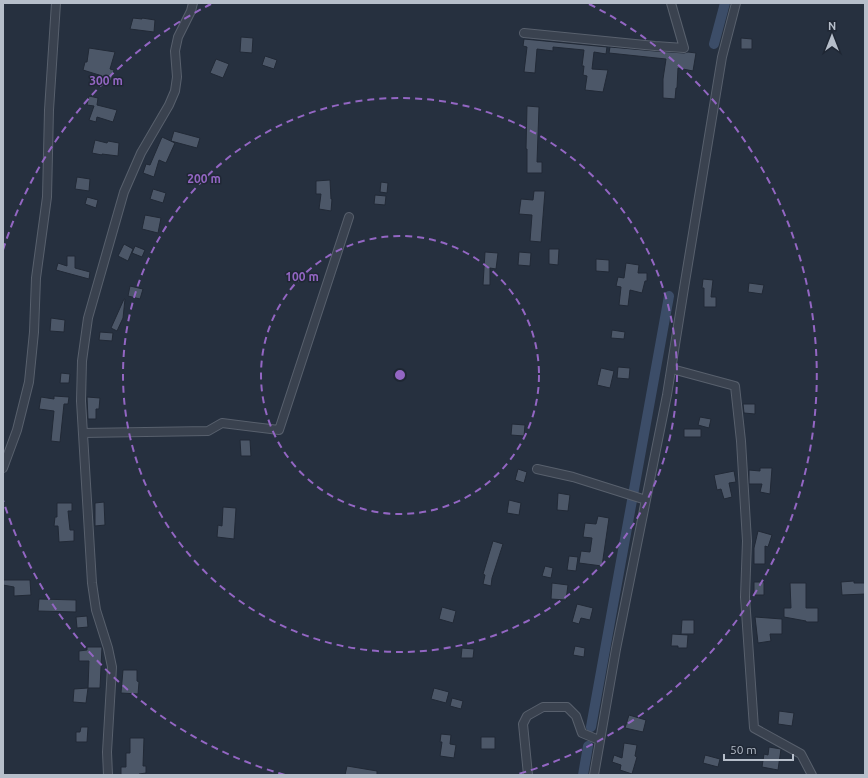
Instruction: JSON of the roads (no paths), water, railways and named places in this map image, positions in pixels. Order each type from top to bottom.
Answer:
[{"type":"street","points":[[3,468],[17,430],[29,382],[34,332],[36,278],[46,197],[49,110],[56,3]]},
{"type":"street","points":[[108,775],[106,752],[112,667],[108,648],[96,610],[92,583],[81,401],[82,361],[88,318],[124,192],[141,153],[170,105],[175,91],[177,77],[175,51],[178,37],[191,11],[193,3]]},
{"type":"street","points":[[524,33],[684,48],[671,3]]},
{"type":"street","points":[[594,775],[616,649],[672,369],[685,280],[722,57],[736,3]]},
{"type":"street","points":[[83,433],[208,431],[222,423],[279,430],[349,217]]},
{"type":"street","points":[[672,369],[735,386],[741,441],[747,541],[745,597],[754,728],[801,754],[812,775]]},
{"type":"street","points":[[537,469],[646,500]]},
{"type":"street","points":[[528,775],[523,724],[527,716],[543,707],[567,707],[576,716],[582,733],[599,740]]},
{"type":"waterway","points":[[714,44],[725,3]]},
{"type":"waterway","points":[[591,727],[669,296]]},
{"type":"waterway","points":[[583,775],[588,746]]}]
